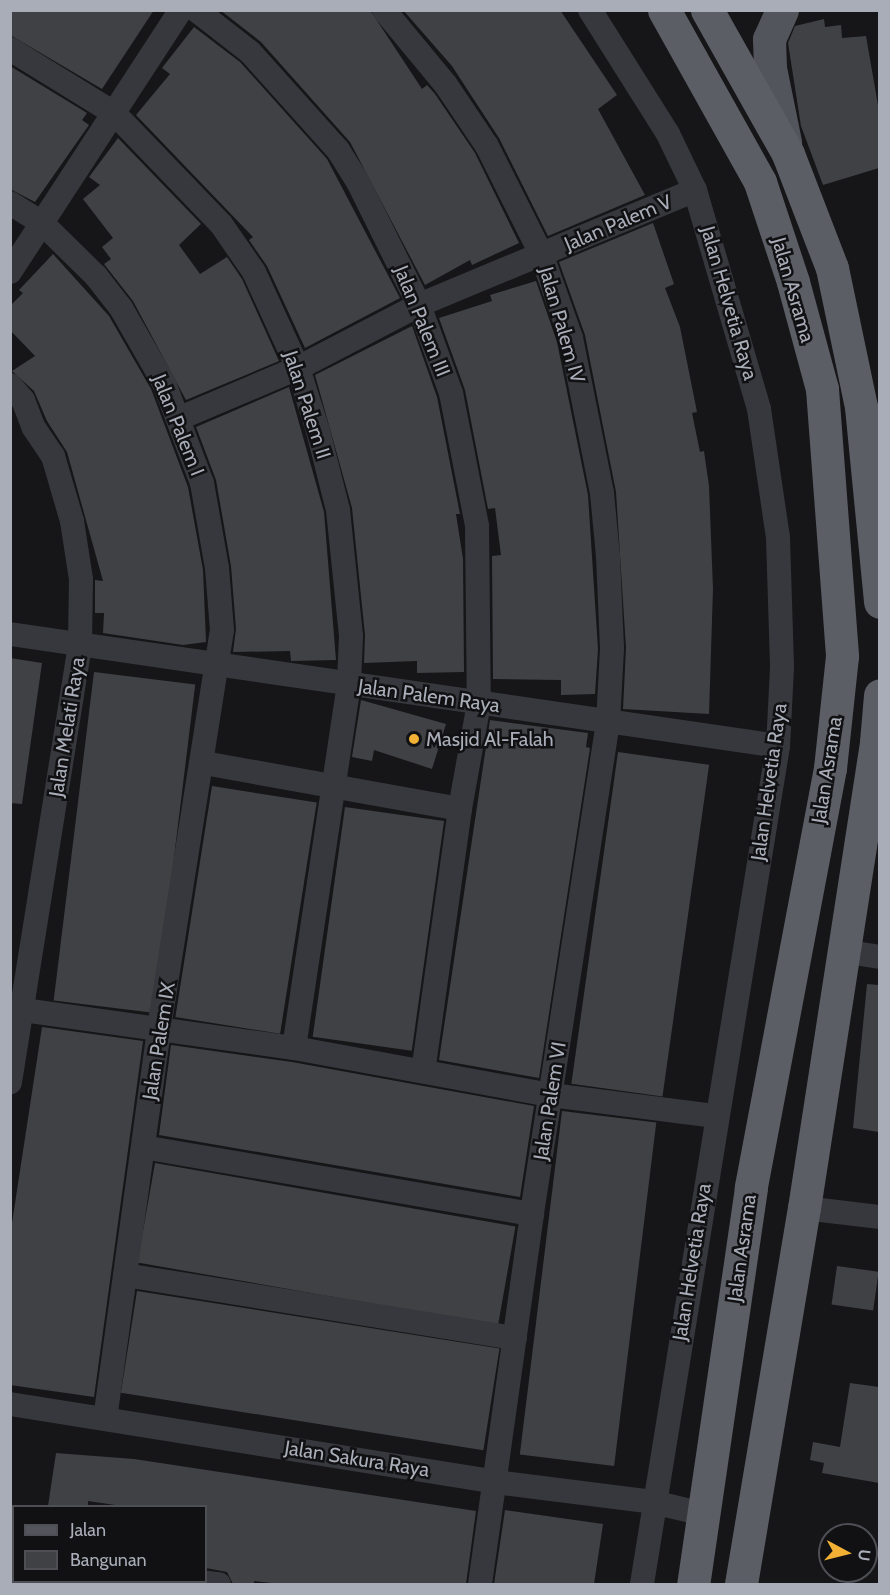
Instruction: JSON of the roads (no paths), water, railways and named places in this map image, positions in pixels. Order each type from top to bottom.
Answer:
[{"type":"highway","name":"Jalan Asrama","points":[[664,10],[760,182],[796,292],[822,389],[842,657],[830,768],[751,1188],[695,1569]]},
{"type":"highway","name":"Jalan Asrama","points":[[707,10],[788,154],[832,268],[848,330],[861,407],[879,603]]},
{"type":"highway","points":[[742,1581],[804,1208],[876,742],[879,695]]},
{"type":"main road","points":[[782,10],[769,39],[770,68],[788,154]]},
{"type":"street","points":[[10,272],[181,10]]},
{"type":"street","name":"Jalan Palem III","points":[[196,10],[250,52],[338,150],[357,180],[419,305],[451,393],[477,526],[479,703],[460,809],[423,1071]]},
{"type":"street","name":"Jalan Palem IV","points":[[384,10],[446,85],[487,146],[542,256],[571,338],[602,493],[612,649],[608,722]]},
{"type":"street","name":"Jalan Helvetia Raya","points":[[590,10],[668,134],[695,190],[732,305],[761,421],[778,538],[782,668],[778,746],[653,1502],[642,1584]]},
{"type":"street","name":"Jalan Palem II","points":[[10,49],[114,113],[221,224],[254,272],[298,368],[338,510],[351,636],[349,684],[331,785],[294,1048]]},
{"type":"street","name":"Jalan Palem V","points":[[180,418],[298,368],[419,305],[542,256],[695,190]]},
{"type":"street","name":"Jalan Palem I","points":[[10,203],[42,223],[70,247],[120,308],[180,418],[202,483],[217,568],[222,630],[218,665]]},
{"type":"street","name":"Jalan Melati Raya","points":[[10,385],[23,400],[34,428],[53,456],[72,521],[81,579],[80,645],[10,1082]]},
{"type":"street","name":"Jalan Palem Raya","points":[[10,634],[778,746]]},
{"type":"street","name":"Jalan Palem IX","points":[[105,1418],[159,1030],[204,763],[218,665]]},
{"type":"street","name":"Jalan Palem VI","points":[[480,1584],[532,1214],[608,722]]},
{"type":"street","points":[[204,763],[460,809]]},
{"type":"street","points":[[842,951],[879,957]]},
{"type":"street","points":[[23,1010],[294,1048],[551,1095],[716,1116]]},
{"type":"street","points":[[143,1148],[532,1214]]},
{"type":"street","points":[[804,1208],[879,1217]]},
{"type":"street","points":[[125,1275],[515,1338]]},
{"type":"street","name":"Jalan Sakura Raya","points":[[10,1404],[495,1482],[653,1502],[703,1514]]},
{"type":"place","name":"Masjid Al-Falah","points":[[414,739]]}]
